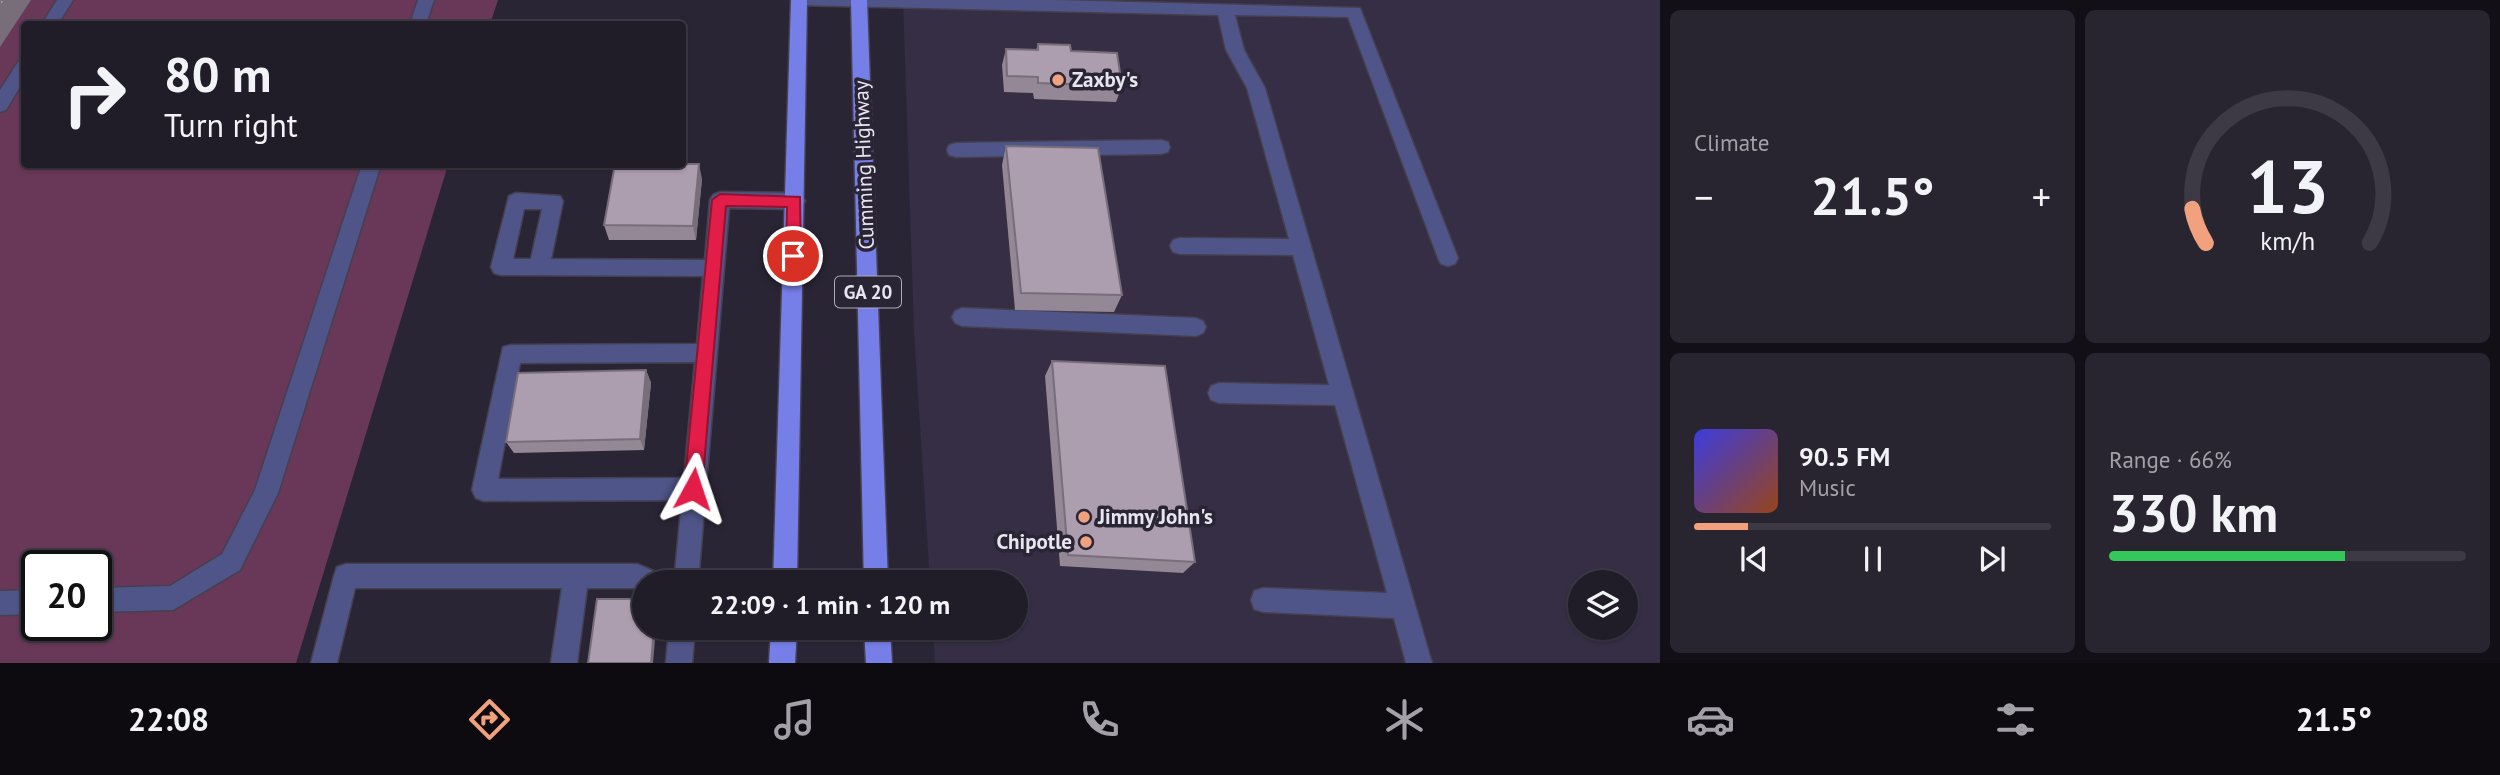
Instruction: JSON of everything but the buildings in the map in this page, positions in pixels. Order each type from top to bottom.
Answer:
[{"type":"main road","points":[[785,570],[799,0]]},
{"type":"main road","name":"Cumming Highway","points":[[859,1],[876,570]]},
{"type":"main road","points":[[782,663],[783,640]]},
{"type":"main road","points":[[878,640],[879,663]]},
{"type":"lane","points":[[52,21],[65,0]]},
{"type":"lane","points":[[419,21],[426,0]]},
{"type":"lane","points":[[799,0],[1225,9],[1352,6],[1448,258]]},
{"type":"lane","points":[[1225,9],[1235,50],[1255,88],[1419,663]]},
{"type":"lane","points":[[0,105],[21,71]]},
{"type":"lane","points":[[956,150],[1161,147]]},
{"type":"lane","points":[[112,600],[173,598],[230,562],[266,493],[371,168]]},
{"type":"lane","points":[[687,570],[720,200],[795,201]]},
{"type":"lane","points":[[1180,246],[1301,247]]},
{"type":"lane","points":[[539,267],[713,268]]},
{"type":"lane","points":[[962,317],[1196,327]]},
{"type":"lane","points":[[693,489],[484,490],[511,354],[705,353]]},
{"type":"lane","points":[[1219,393],[1343,396]]},
{"type":"lane","points":[[324,663],[346,576],[632,576]]},
{"type":"lane","points":[[564,663],[576,576]]},
{"type":"lane","points":[[1263,600],[1403,606]]},
{"type":"lane","points":[[0,603],[21,602]]},
{"type":"lane","points":[[679,663],[681,640]]},
{"type":"shaded area","points":[[0,0],[498,0],[491,21],[21,21],[21,168],[447,168],[296,663],[0,663]]},
{"type":"shaded area","points":[[903,0],[1660,0],[1660,663],[935,663],[934,640],[1028,640],[1028,570],[929,570],[914,331]]},
{"type":"place","name":"Zaxby's","points":[[1058,80]]},
{"type":"place","name":"Jimmy John's","points":[[1084,517]]},
{"type":"place","name":"Chipotle","points":[[1086,542]]},
{"type":"route","points":[[693,489],[720,200],[795,201],[793,256]]}]
